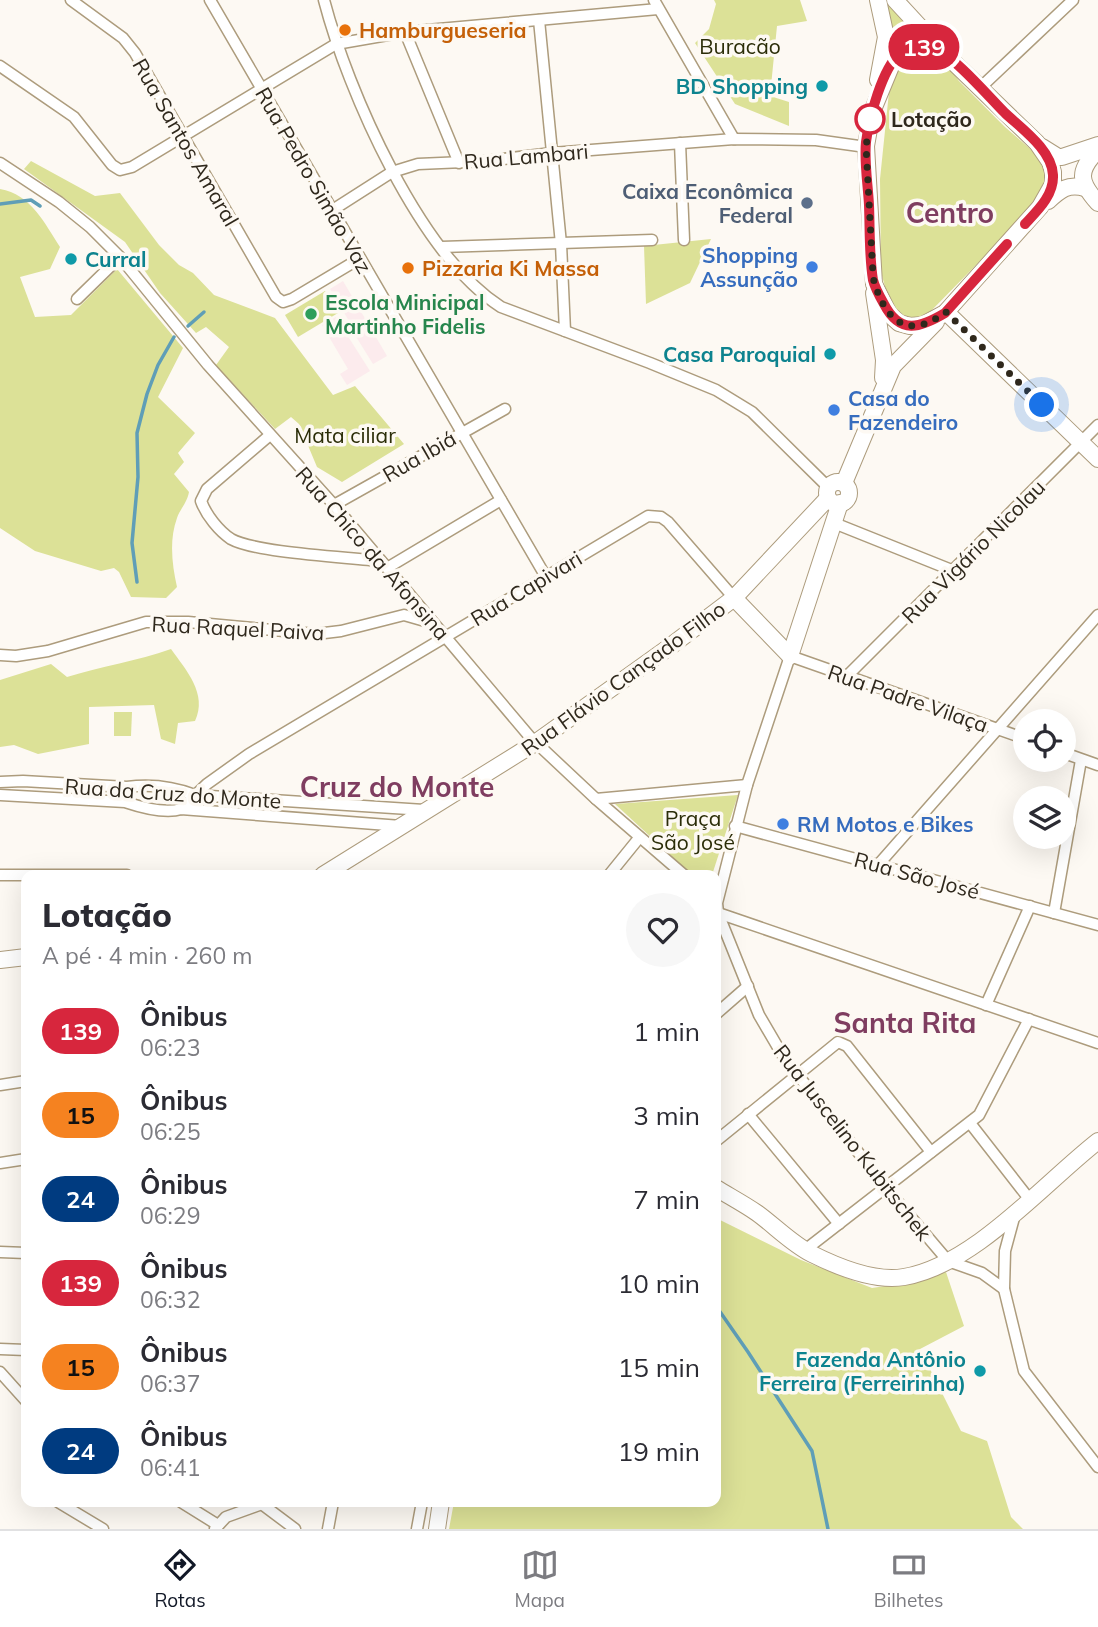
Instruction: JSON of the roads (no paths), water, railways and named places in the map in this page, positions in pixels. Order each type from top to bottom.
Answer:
[{"type":"main road","points":[[878,0],[887,37],[866,148],[874,284],[884,360],[881,391]]},
{"type":"main road","points":[[895,0],[945,54],[1037,143],[1058,157],[1098,147]]},
{"type":"main road","points":[[874,104],[885,77],[901,52],[920,46],[945,54]]},
{"type":"main road","points":[[1037,143],[1050,162],[1053,172],[1053,184],[1040,207]]},
{"type":"main road","points":[[1098,147],[1086,165],[1082,177],[1085,188],[1098,203]]},
{"type":"main road","points":[[734,598],[785,650],[789,640],[797,634],[834,523],[835,493],[895,361],[946,312],[1040,207],[1066,186],[1085,188]]},
{"type":"main road","points":[[874,284],[889,314],[899,323],[922,326],[946,312]]},
{"type":"main road","points":[[946,312],[1098,459]]},
{"type":"main road","name":"Rua Flávio Cançado Filho","points":[[331,870],[536,743],[734,598],[835,493]]},
{"type":"main road","points":[[0,960],[21,958]]},
{"type":"main road","points":[[721,1191],[755,1212],[805,1250],[827,1262],[877,1276],[902,1278],[940,1266],[954,1257],[1015,1214],[1098,1141]]},
{"type":"main road","points":[[1081,1154],[1098,1149]]},
{"type":"main road","points":[[437,1529],[440,1507]]},
{"type":"street","name":"Rua Santos Amaral","points":[[71,0],[123,38],[135,53],[276,297],[283,302],[292,299],[359,259]]},
{"type":"street","name":"Rua Pedro Simão Vaz","points":[[210,0],[546,577]]},
{"type":"street","points":[[324,0],[336,44],[392,172],[464,277],[484,297],[501,307],[716,390],[752,412],[835,493]]},
{"type":"street","points":[[980,88],[1073,0]]},
{"type":"street","points":[[0,66],[74,117],[112,165],[120,170],[132,167],[336,44],[405,32],[539,20],[656,4],[734,139],[816,140],[866,148]]},
{"type":"street","points":[[539,20],[561,244],[565,331]]},
{"type":"street","points":[[405,32],[459,163]]},
{"type":"street","name":"Rua Lambari","points":[[331,211],[392,172],[418,164],[459,163],[734,139]]},
{"type":"street","points":[[680,143],[684,240]]},
{"type":"street","name":"Rua Chico da Afonsina","points":[[0,163],[59,202],[90,227],[120,257],[208,365],[334,505],[536,743],[596,799]]},
{"type":"street","points":[[442,247],[652,240]]},
{"type":"street","points":[[77,299],[120,257]]},
{"type":"street","name":"Rua Ibiá","points":[[334,505],[505,409]]},
{"type":"street","name":"Rua Vigário Nicolau","points":[[846,677],[1098,425]]},
{"type":"street","points":[[270,435],[202,496],[204,508],[210,517],[226,535],[240,542],[384,564],[501,500]]},
{"type":"street","name":"Rua Capivari","points":[[181,809],[225,770],[249,754],[638,521],[655,515],[662,517],[734,598]]},
{"type":"street","points":[[834,523],[954,571]]},
{"type":"street","name":"Rua Raquel Paiva","points":[[0,655],[16,656],[48,651],[146,622],[188,622],[316,634],[341,631],[404,615],[435,624]]},
{"type":"street","points":[[878,865],[1098,615]]},
{"type":"street","points":[[721,888],[735,826],[785,650]]},
{"type":"street","name":"Rua Padre Vilaça","points":[[785,650],[846,677],[1013,734]]},
{"type":"street","points":[[1076,758],[1098,765]]},
{"type":"street","points":[[1054,913],[1081,760]]},
{"type":"street","name":"Rua da Cruz do Monte","points":[[0,782],[127,787],[137,785],[181,790],[195,795],[430,810]]},
{"type":"street","points":[[596,799],[747,785]]},
{"type":"street","name":"Rua da Cruz do Monte","points":[[0,794],[125,802],[175,811],[181,809],[404,826]]},
{"type":"street","points":[[596,799],[678,870]]},
{"type":"street","name":"Rua São José","points":[[735,826],[1098,925]]},
{"type":"street","points":[[613,870],[639,838]]},
{"type":"street","points":[[0,875],[21,875]]},
{"type":"street","points":[[986,1005],[1030,906]]},
{"type":"street","points":[[721,907],[986,1005],[1098,1043]]},
{"type":"street","name":"Rua Juscelino Kubitschek","points":[[721,916],[769,1035],[886,1188],[954,1257]]},
{"type":"street","points":[[721,1010],[748,986]]},
{"type":"street","points":[[805,1250],[970,1123],[986,1104],[1029,1019]]},
{"type":"street","points":[[721,1136],[838,1042],[847,1046],[931,1152]]},
{"type":"street","points":[[0,1085],[21,1082]]},
{"type":"street","points":[[748,1114],[839,1224]]},
{"type":"street","points":[[970,1123],[1030,1200]]},
{"type":"street","points":[[0,1163],[21,1160]]},
{"type":"street","points":[[1015,1214],[1005,1251],[1004,1289],[1024,1371],[1098,1467]]},
{"type":"street","points":[[0,1252],[21,1253]]},
{"type":"street","points":[[954,1257],[1004,1289]]},
{"type":"street","points":[[0,1349],[21,1350]]},
{"type":"street","points":[[0,1372],[21,1395]]},
{"type":"street","points":[[66,1507],[103,1529]]},
{"type":"street","points":[[188,1507],[216,1527],[226,1517],[248,1507]]},
{"type":"street","points":[[265,1507],[295,1529]]},
{"type":"street","points":[[328,1529],[332,1507]]},
{"type":"street","points":[[417,1529],[421,1507]]},
{"type":"waterway","points":[[0,204],[31,200],[40,206]]},
{"type":"waterway","points":[[188,326],[204,312]]},
{"type":"waterway","points":[[137,582],[132,543],[138,477],[137,433],[158,365],[174,337]]},
{"type":"waterway","points":[[721,1313],[812,1451],[828,1529]]},
{"type":"place","name":"Hamburgueseria","points":[[345,30]]},
{"type":"place","name":"BD Shopping","points":[[822,86]]},
{"type":"place","name":"Lotação","points":[[870,119]]},
{"type":"place","name":"Caixa Econômica Federal","points":[[807,203]]},
{"type":"place","name":"Curral","points":[[71,259]]},
{"type":"place","name":"Shopping Assunção","points":[[812,267]]},
{"type":"place","name":"Pizzaria Ki Massa","points":[[408,268]]},
{"type":"place","name":"Escola Minicipal Martinho Fidelis","points":[[311,314]]},
{"type":"place","name":"Casa Paroquial","points":[[830,354]]},
{"type":"place","name":"Casa do Fazendeiro","points":[[834,410]]},
{"type":"place","name":"RM Motos e Bikes","points":[[783,824]]},
{"type":"place","name":"Fazenda Antônio Ferreira (Ferreirinha)","points":[[980,1371]]},
{"type":"district","name":"Centro","points":[[950,212]]},
{"type":"district","name":"Cruz do Monte","points":[[397,786]]},
{"type":"district","name":"Santa Rita","points":[[905,1022]]},
{"type":"park label","name":"Buracão","points":[[740,46]]},
{"type":"park label","name":"Mata ciliar","points":[[345,435]]},
{"type":"park label","name":"Praça São José","points":[[693,830]]}]
